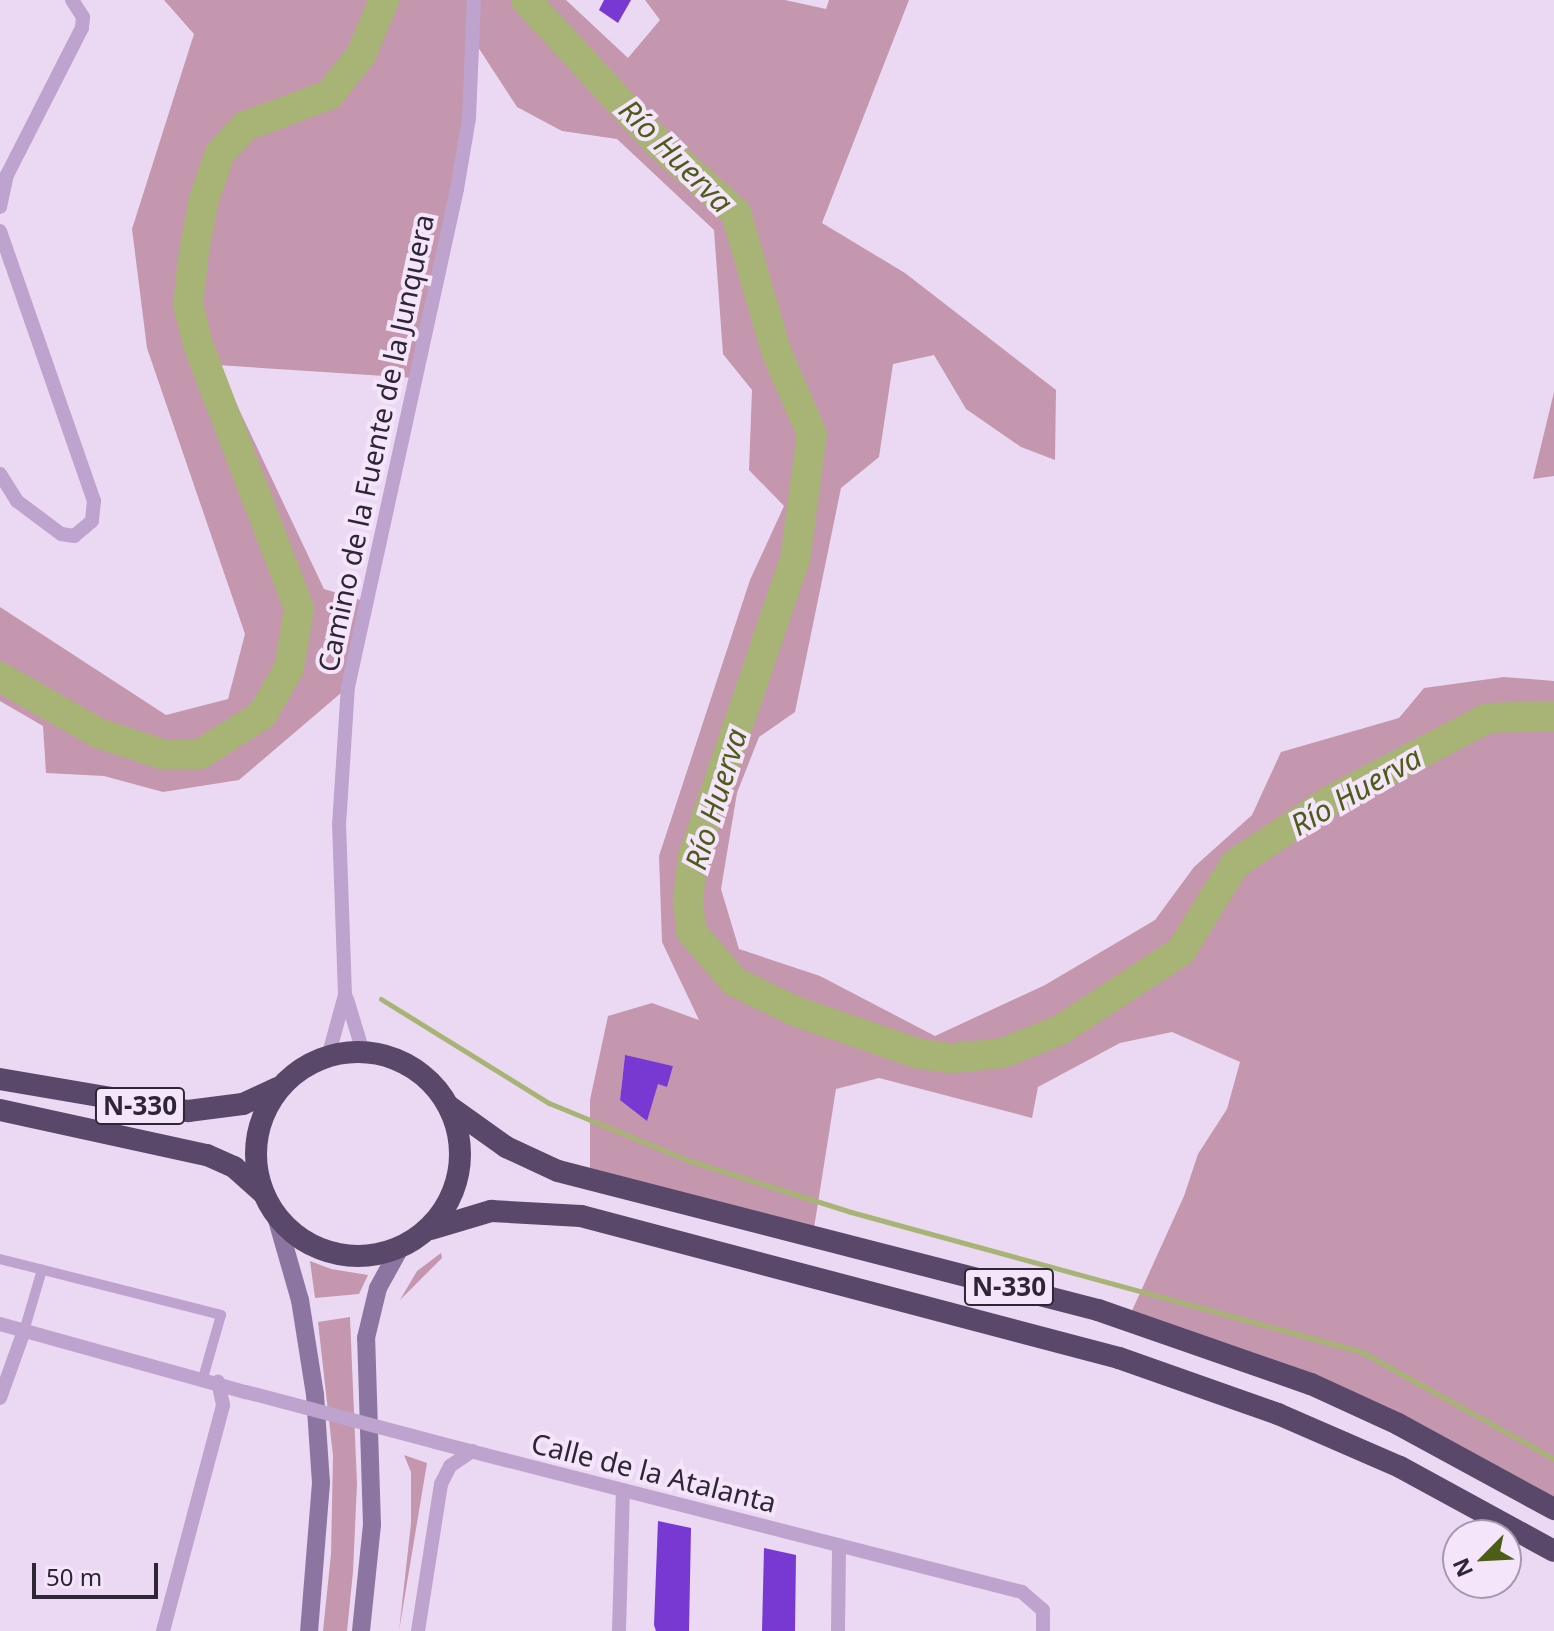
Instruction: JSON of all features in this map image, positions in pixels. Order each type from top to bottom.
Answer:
[{"type":"highway","name":"N-330","points":[[0,1079],[188,1111],[243,1104],[278,1088],[328,1057],[363,1052],[407,1064],[450,1107],[506,1147],[558,1171],[1098,1310],[1297,1379],[1398,1424],[1554,1509]]},
{"type":"highway","points":[[270,1204],[258,1176],[257,1134],[278,1088]]},
{"type":"highway","name":"N-330","points":[[431,1229],[455,1190],[461,1166],[461,1142],[450,1107]]},
{"type":"highway","name":"N-330","points":[[0,1110],[207,1155],[234,1167],[303,1240],[323,1250],[367,1256],[399,1250],[431,1229],[491,1211],[581,1216],[1119,1358],[1278,1414],[1400,1467],[1554,1551]]},
{"type":"main road","points":[[270,1204],[300,1300],[315,1395],[321,1483],[309,1631]]},
{"type":"main road","points":[[361,1631],[372,1525],[366,1338],[378,1288],[399,1250]]},
{"type":"street","points":[[0,207],[7,175],[82,28],[83,17],[72,0]]},
{"type":"street","name":"Camino de la Fuente de la Junquera","points":[[363,1052],[345,995],[339,825],[348,687],[457,189],[469,118],[474,0]]},
{"type":"street","points":[[0,231],[94,501],[92,521],[74,536],[61,534],[17,501],[0,474]]},
{"type":"street","name":"Camino de la Fuente de la Junquera","points":[[328,1057],[345,995]]},
{"type":"street","points":[[0,1259],[221,1315],[203,1378]]},
{"type":"street","points":[[0,1398],[42,1270]]},
{"type":"street","name":"Calle de la Atalanta","points":[[0,1324],[435,1442],[1022,1592],[1043,1610],[1043,1631]]},
{"type":"street","points":[[163,1631],[223,1405],[218,1382]]},
{"type":"street","points":[[418,1631],[441,1484],[450,1466],[472,1451]]},
{"type":"street","points":[[619,1631],[623,1491]]},
{"type":"street","points":[[838,1631],[839,1546]]},
{"type":"shaded area","points":[[164,0],[566,0],[628,58],[660,20],[645,0],[785,0],[826,9],[829,0],[909,0],[822,223],[905,273],[1056,390],[1055,460],[1021,447],[966,409],[934,355],[893,364],[879,457],[841,488],[795,712],[759,737],[737,793],[721,889],[739,949],[820,976],[935,1036],[1045,985],[1155,920],[1194,867],[1252,815],[1281,752],[1399,718],[1424,688],[1504,677],[1554,681],[1554,1501],[1131,1313],[1184,1196],[1198,1154],[1227,1109],[1240,1062],[1172,1032],[1120,1043],[1038,1087],[1032,1118],[879,1078],[836,1089],[814,1228],[590,1172],[590,1100],[608,1016],[652,1003],[699,1020],[662,942],[659,856],[750,580],[784,506],[749,470],[752,390],[723,354],[714,230],[617,139],[562,131],[517,107],[476,44],[469,118],[415,378],[218,365],[324,589],[364,601],[348,687],[239,780],[163,792],[104,776],[46,773],[43,726],[0,701],[0,607],[166,715],[228,699],[245,634],[147,348],[132,229],[194,34]],"holes":[[[625,1056],[673,1066],[666,1086],[642,1079],[620,1100]]]},
{"type":"shaded area","points":[[1554,392],[1554,476],[1533,479]]},
{"type":"shaded area","points":[[441,1253],[442,1258],[400,1300],[417,1271]]},
{"type":"shaded area","points":[[310,1261],[331,1269],[368,1275],[359,1294],[315,1298]]},
{"type":"shaded area","points":[[350,1317],[357,1484],[353,1572],[347,1631],[323,1631],[331,1554],[333,1456],[318,1322]]},
{"type":"shaded area","points":[[404,1455],[427,1463],[399,1631],[411,1523],[411,1472]]},
{"type":"building","points":[[604,0],[631,0],[618,23],[599,10]]},
{"type":"building","points":[[625,1055],[673,1066],[667,1087],[658,1084],[647,1121],[620,1100]]},
{"type":"building","points":[[658,1521],[691,1528],[689,1631],[656,1631],[654,1625]]},
{"type":"building","points":[[764,1548],[796,1555],[795,1631],[762,1631]]},
{"type":"waterway","name":"Río Huerva","points":[[0,677],[98,733],[161,754],[200,754],[262,715],[289,668],[299,608],[198,345],[188,304],[194,252],[204,199],[220,153],[245,126],[329,95],[361,55],[384,0]]},
{"type":"waterway","name":"Río Huerva","points":[[526,0],[657,142],[736,213],[776,351],[812,434],[795,559],[693,857],[688,900],[691,931],[735,982],[795,1011],[919,1054],[954,1058],[1003,1053],[1060,1030],[1181,951],[1235,864],[1329,801],[1488,718],[1554,716]]},
{"type":"waterway","points":[[381,999],[549,1103],[687,1160],[851,1212],[1362,1352],[1554,1459]]}]
